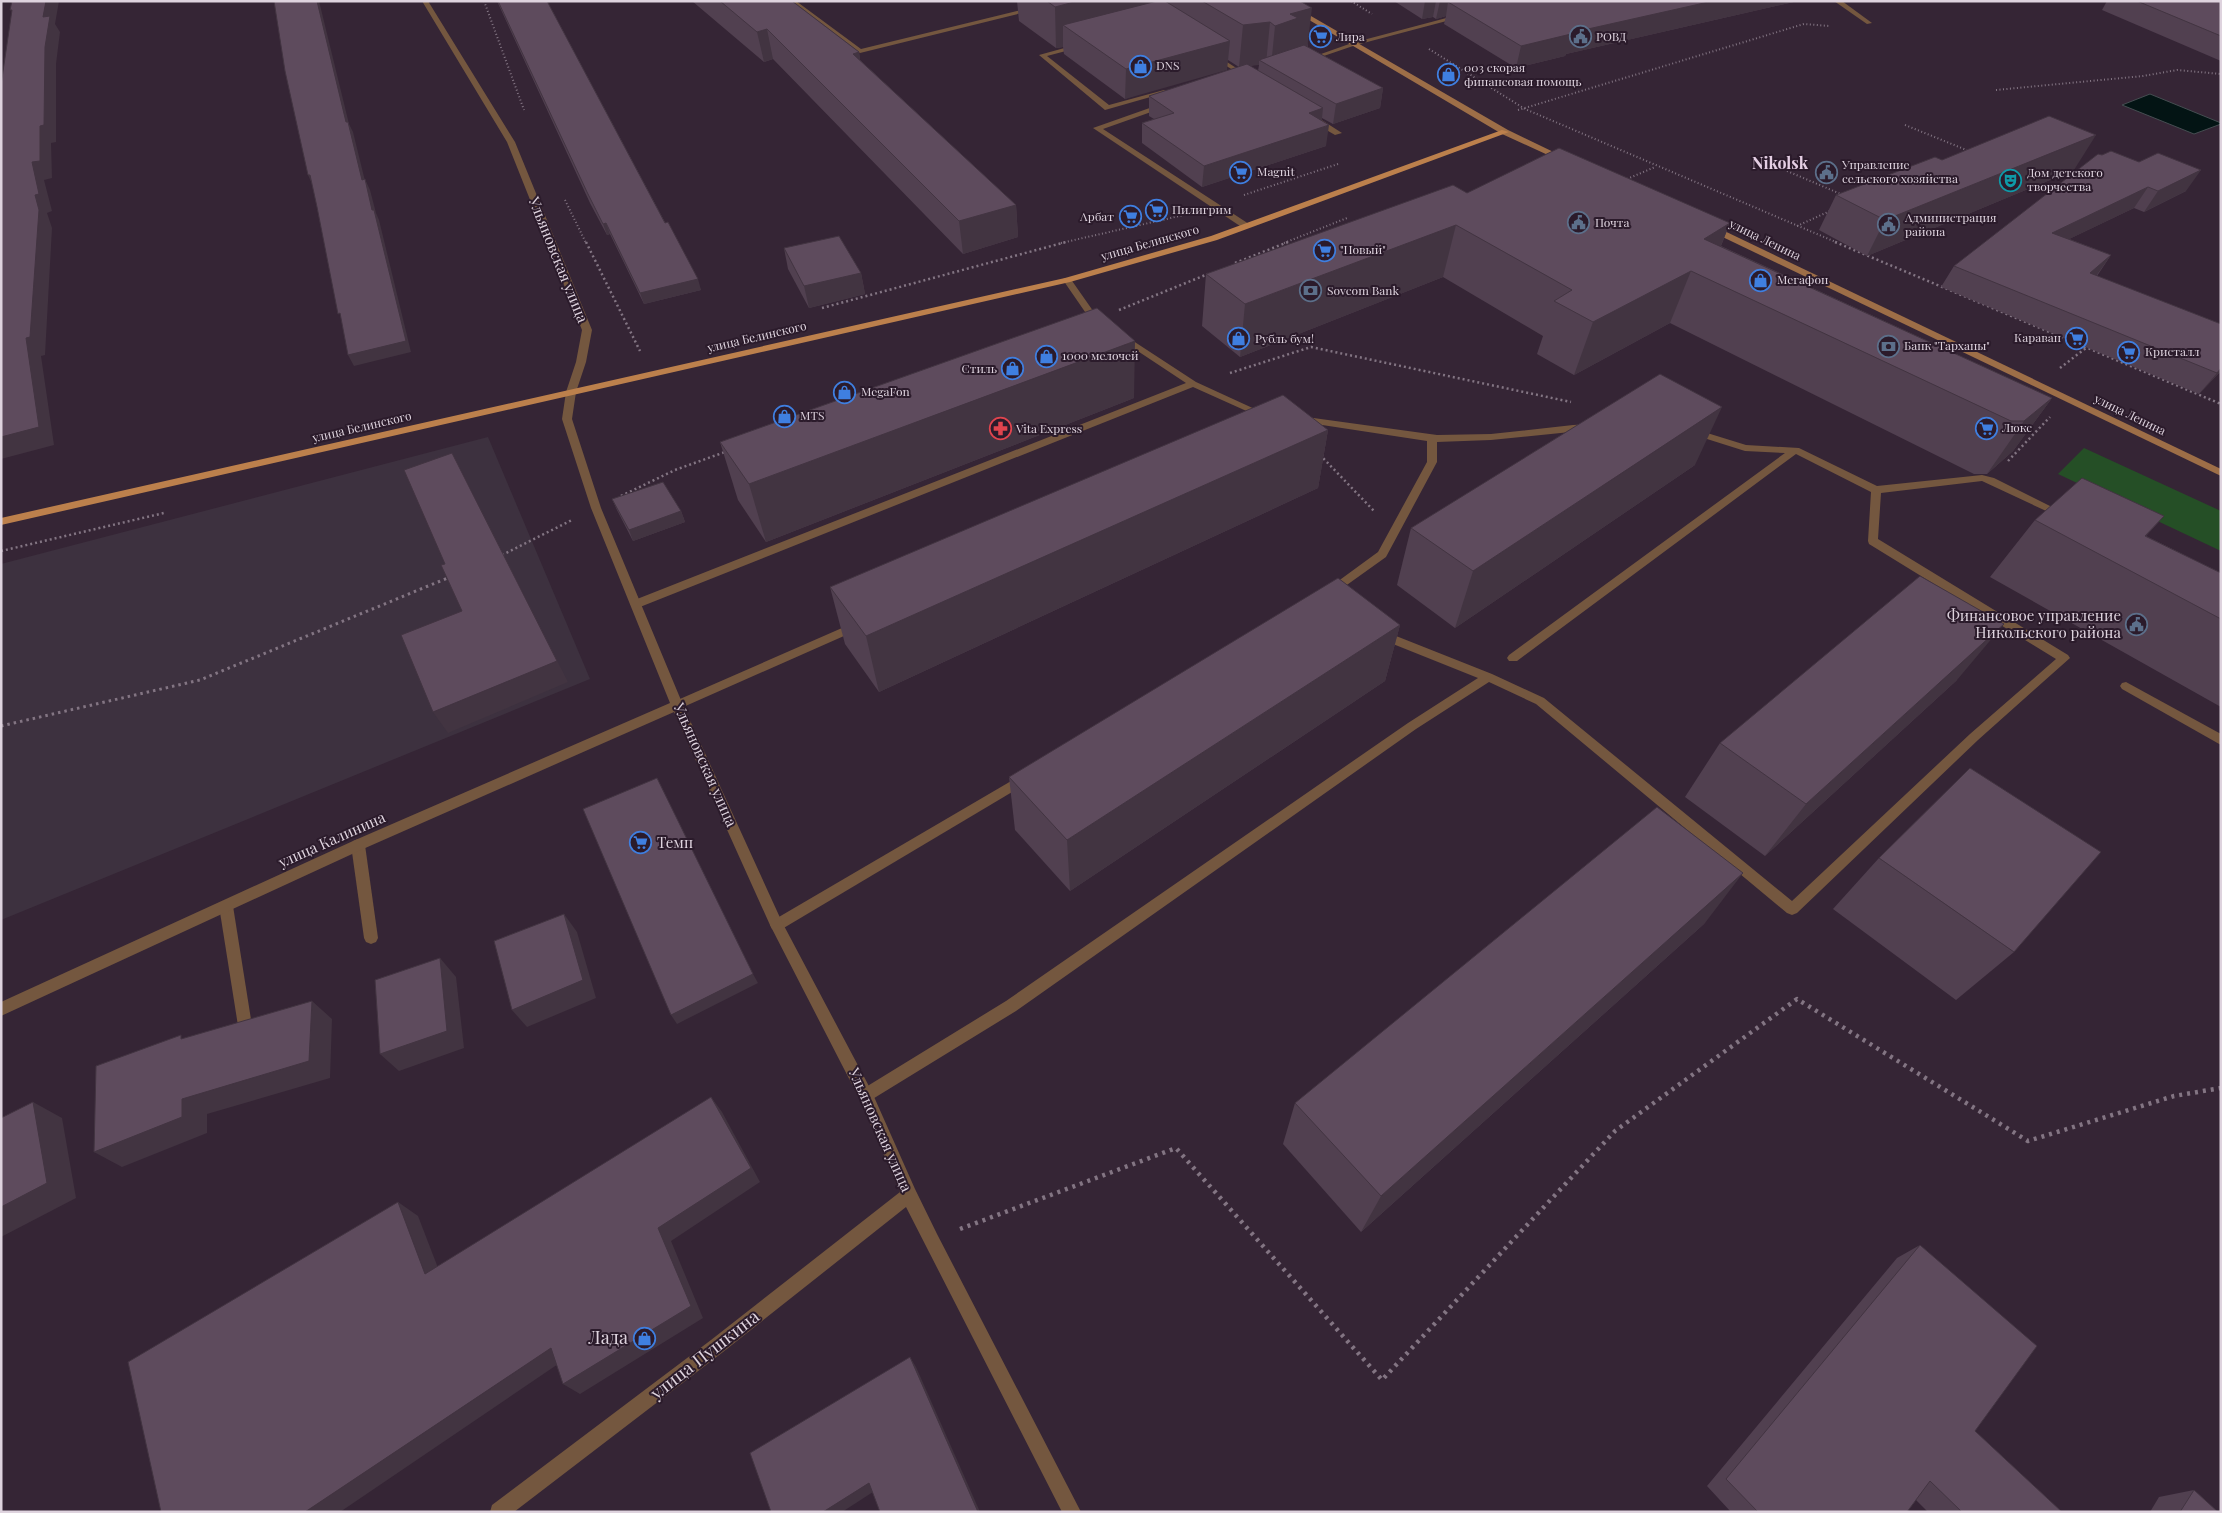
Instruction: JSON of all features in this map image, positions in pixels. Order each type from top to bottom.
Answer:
[{"type":"main road","points":[[1280,1],[1505,132],[1574,164]]},
{"type":"main road","name":"улица Белинского","points":[[1,522],[1067,280],[1214,238],[1505,132]]},
{"type":"main road","name":"улица Ленина","points":[[1698,222],[2221,473]]},
{"type":"street","name":"Ульяновская улица","points":[[425,1],[510,142],[587,330],[581,362],[571,392],[567,419],[596,508],[677,705],[777,925],[866,1095],[909,1195],[931,1240],[1072,1512]]},
{"type":"street","points":[[792,1],[860,51],[1067,1]]},
{"type":"street","points":[[1296,63],[1354,44],[1471,13],[1475,6],[1468,1]]},
{"type":"street","points":[[1837,1],[1869,23]]},
{"type":"street","points":[[1089,44],[1042,56],[1108,108],[1173,90]]},
{"type":"street","points":[[1204,50],[1240,71],[1228,74]]},
{"type":"street","points":[[1172,103],[1098,128],[1246,226]]},
{"type":"street","points":[[1305,114],[1338,133]]},
{"type":"street","points":[[1067,280],[1095,320],[1194,384],[1264,416],[1274,416]]},
{"type":"street","points":[[636,604],[1194,384]]},
{"type":"street","points":[[1293,418],[1322,421],[1389,434],[1458,439],[1574,427],[1603,426]]},
{"type":"street","points":[[1304,429],[1322,421]]},
{"type":"street","points":[[1680,428],[1745,448],[1795,450],[1876,490],[1982,478],[1990,480],[2069,518]]},
{"type":"street","points":[[1323,598],[1382,554],[1432,462],[1432,437]]},
{"type":"street","points":[[1513,658],[1795,450]]},
{"type":"street","points":[[1372,631],[1540,701],[1792,908],[1974,737],[2064,658],[1873,541],[1876,490]]},
{"type":"street","name":"улица Калинина","points":[[1,1009],[358,845],[868,621]]},
{"type":"street","points":[[866,1095],[1012,1006],[1412,726],[1488,678]]},
{"type":"street","points":[[2126,686],[2221,740]]},
{"type":"street","points":[[777,925],[1034,772]]},
{"type":"street","points":[[358,845],[371,938]]},
{"type":"street","points":[[226,906],[246,1032]]},
{"type":"street","name":"улица Пушкина","points":[[499,1512],[709,1352],[909,1195]]},
{"type":"path","points":[[484,1],[527,118]]},
{"type":"path","points":[[1351,1],[1525,109],[1796,226],[2221,404]]},
{"type":"path","points":[[1479,116],[1525,109],[1804,24],[1853,28],[1869,23]]},
{"type":"path","points":[[1996,90],[2143,76],[2177,70],[2221,74]]},
{"type":"path","points":[[1905,125],[1968,151]]},
{"type":"path","points":[[813,310],[1057,244],[1180,216],[1346,161]]},
{"type":"path","points":[[1625,180],[1656,166]]},
{"type":"path","points":[[1787,172],[1847,197]]},
{"type":"path","points":[[564,198],[641,353]]},
{"type":"path","points":[[1796,226],[1830,211]]},
{"type":"path","points":[[1232,264],[1351,216]]},
{"type":"path","points":[[1095,320],[1214,272]]},
{"type":"path","points":[[1194,384],[1311,347],[1578,403]]},
{"type":"path","points":[[1990,480],[2052,415]]},
{"type":"path","points":[[1322,421],[1322,457],[1394,532]]},
{"type":"path","points":[[494,558],[675,470],[731,450]]},
{"type":"path","points":[[1,726],[200,680],[459,573]]},
{"type":"path","points":[[931,1240],[1176,1148],[1382,1380],[1615,1131],[1797,999],[2028,1141],[2174,1096],[2221,1088]]},
{"type":"shaded area","points":[[2150,94],[2221,124],[2194,134],[2122,105]]},
{"type":"shaded area","points":[[488,437],[590,679],[1,920],[1,564]]},
{"type":"green space","points":[[2084,448],[2221,511],[2221,551],[2058,474]]},
{"type":"building","points":[[12,1],[46,1],[43,17],[50,16],[45,47],[44,125],[40,126],[40,161],[32,162],[39,194],[35,195],[39,210],[30,337],[26,338],[39,427],[1,437],[1,85]]},
{"type":"building","points":[[274,1],[317,1],[346,122],[348,122],[362,180],[365,179],[372,210],[374,210],[406,341],[348,355],[310,175],[308,175],[285,71]]},
{"type":"building","points":[[498,1],[547,1],[665,223],[668,222],[698,279],[640,293],[606,223],[603,224],[587,192]]},
{"type":"building","points":[[720,1],[792,1],[859,52],[853,54],[1016,205],[959,221],[767,29],[757,32]]},
{"type":"building","points":[[1047,1],[1078,1],[1055,7]]},
{"type":"building","points":[[1157,1],[1165,1],[1230,41],[1126,69],[1063,25]]},
{"type":"building","points":[[1202,1],[1300,1],[1312,8],[1290,14],[1298,18],[1275,26],[1270,22],[1243,25]]},
{"type":"building","points":[[1713,1],[1521,46],[1448,2]]},
{"type":"building","points":[[2137,1],[2221,1],[2221,36]]},
{"type":"building","points":[[1304,45],[1383,88],[1336,104],[1259,60]]},
{"type":"building","points":[[1247,64],[1323,108],[1309,113],[1329,125],[1204,166],[1142,123],[1174,113],[1149,96]]},
{"type":"building","points":[[2049,116],[2096,135],[1885,220],[1836,195],[1935,157],[1942,160]]},
{"type":"building","points":[[1559,148],[1730,223],[1704,239],[2052,398],[2024,421],[2011,421],[1691,271],[1593,322],[1554,301],[1572,290],[1456,225],[1245,304],[1206,274],[1453,185],[1467,193]]},
{"type":"building","points":[[2111,151],[2139,162],[2158,153],[2201,170],[2158,191],[2148,187],[2052,233],[2111,255],[2090,273],[2221,324],[2221,368],[2217,373],[1954,266],[2098,154],[2102,155]]},
{"type":"building","points":[[839,236],[861,273],[804,286],[784,248]]},
{"type":"building","points":[[1097,308],[1135,341],[749,484],[720,442]]},
{"type":"building","points":[[1660,374],[1722,407],[1473,571],[1411,528]]},
{"type":"building","points":[[1283,395],[1328,430],[866,636],[830,587]]},
{"type":"building","points":[[452,453],[557,661],[433,712],[401,635],[462,611],[441,565],[445,564],[404,470]]},
{"type":"building","points":[[2082,478],[2164,516],[2145,536],[2221,573],[2221,619],[2035,520]]},
{"type":"building","points":[[663,482],[681,511],[629,530],[612,499]]},
{"type":"building","points":[[1920,576],[2004,624],[1806,804],[1720,743]]},
{"type":"building","points":[[1338,578],[1400,625],[1067,840],[1009,777]]},
{"type":"building","points":[[1970,768],[2101,852],[2014,952],[1879,858]]},
{"type":"building","points":[[657,778],[753,974],[671,1015],[583,809]]},
{"type":"building","points":[[1657,807],[1743,873],[1381,1196],[1295,1103]]},
{"type":"building","points":[[564,914],[583,980],[512,1010],[494,941]]},
{"type":"building","points":[[440,958],[447,1031],[380,1054],[375,980]]},
{"type":"building","points":[[312,1001],[309,1061],[182,1099],[182,1117],[94,1152],[96,1066],[181,1035],[181,1039]]},
{"type":"building","points":[[711,1097],[751,1168],[658,1228],[691,1306],[563,1384],[551,1348],[305,1512],[161,1512],[128,1362],[398,1202],[425,1274]]},
{"type":"building","points":[[33,1102],[47,1183],[1,1207],[1,1118]]},
{"type":"building","points":[[1920,1245],[2037,1346],[1975,1431],[2062,1512],[1962,1512],[1930,1481],[1907,1512],[1758,1512],[1726,1479]]},
{"type":"building","points":[[910,1357],[978,1512],[880,1512],[869,1483],[823,1512],[771,1512],[750,1453]]},
{"type":"building","points":[[2194,1490],[2218,1512],[2180,1512]]},
{"type":"place","name":"Лира","points":[[1320,37]]},
{"type":"place","name":"РОВД","points":[[1580,37]]},
{"type":"place","name":"DNS","points":[[1140,66]]},
{"type":"place","name":"003 скорая финансовая помощь","points":[[1448,75]]},
{"type":"place","name":"Magnit","points":[[1241,172]]},
{"type":"place","name":"Управление сельского хозяйства","points":[[1826,172]]},
{"type":"place","name":"Дом детского творчества","points":[[2011,180]]},
{"type":"place","name":"Пилигрим","points":[[1156,210]]},
{"type":"place","name":"Арбат","points":[[1130,217]]},
{"type":"place","name":"Почта","points":[[1579,223]]},
{"type":"place","name":"Администрация района","points":[[1889,225]]},
{"type":"place","name":"\"Новый\"","points":[[1324,250]]},
{"type":"place","name":"Мегафон","points":[[1761,280]]},
{"type":"place","name":"Sovcom Bank","points":[[1311,291]]},
{"type":"place","name":"Караван","points":[[2077,338]]},
{"type":"place","name":"Рубль бум!","points":[[1239,339]]},
{"type":"place","name":"Банк \"Тарханы\"","points":[[1888,346]]},
{"type":"place","name":"Кристалл","points":[[2129,352]]},
{"type":"place","name":"1000 мелочей","points":[[1046,356]]},
{"type":"place","name":"Стиль","points":[[1013,369]]},
{"type":"place","name":"MegaFon","points":[[845,392]]},
{"type":"place","name":"MTS","points":[[784,416]]},
{"type":"place","name":"Люкс","points":[[1986,428]]},
{"type":"place","name":"Vita Express","points":[[1000,429]]},
{"type":"place","name":"Финансовое управление Никольского района","points":[[2137,625]]},
{"type":"place","name":"Темп","points":[[641,843]]},
{"type":"place","name":"Лада","points":[[644,1338]]},
{"type":"district","name":"Nikolsk","points":[[1780,163]]}]
